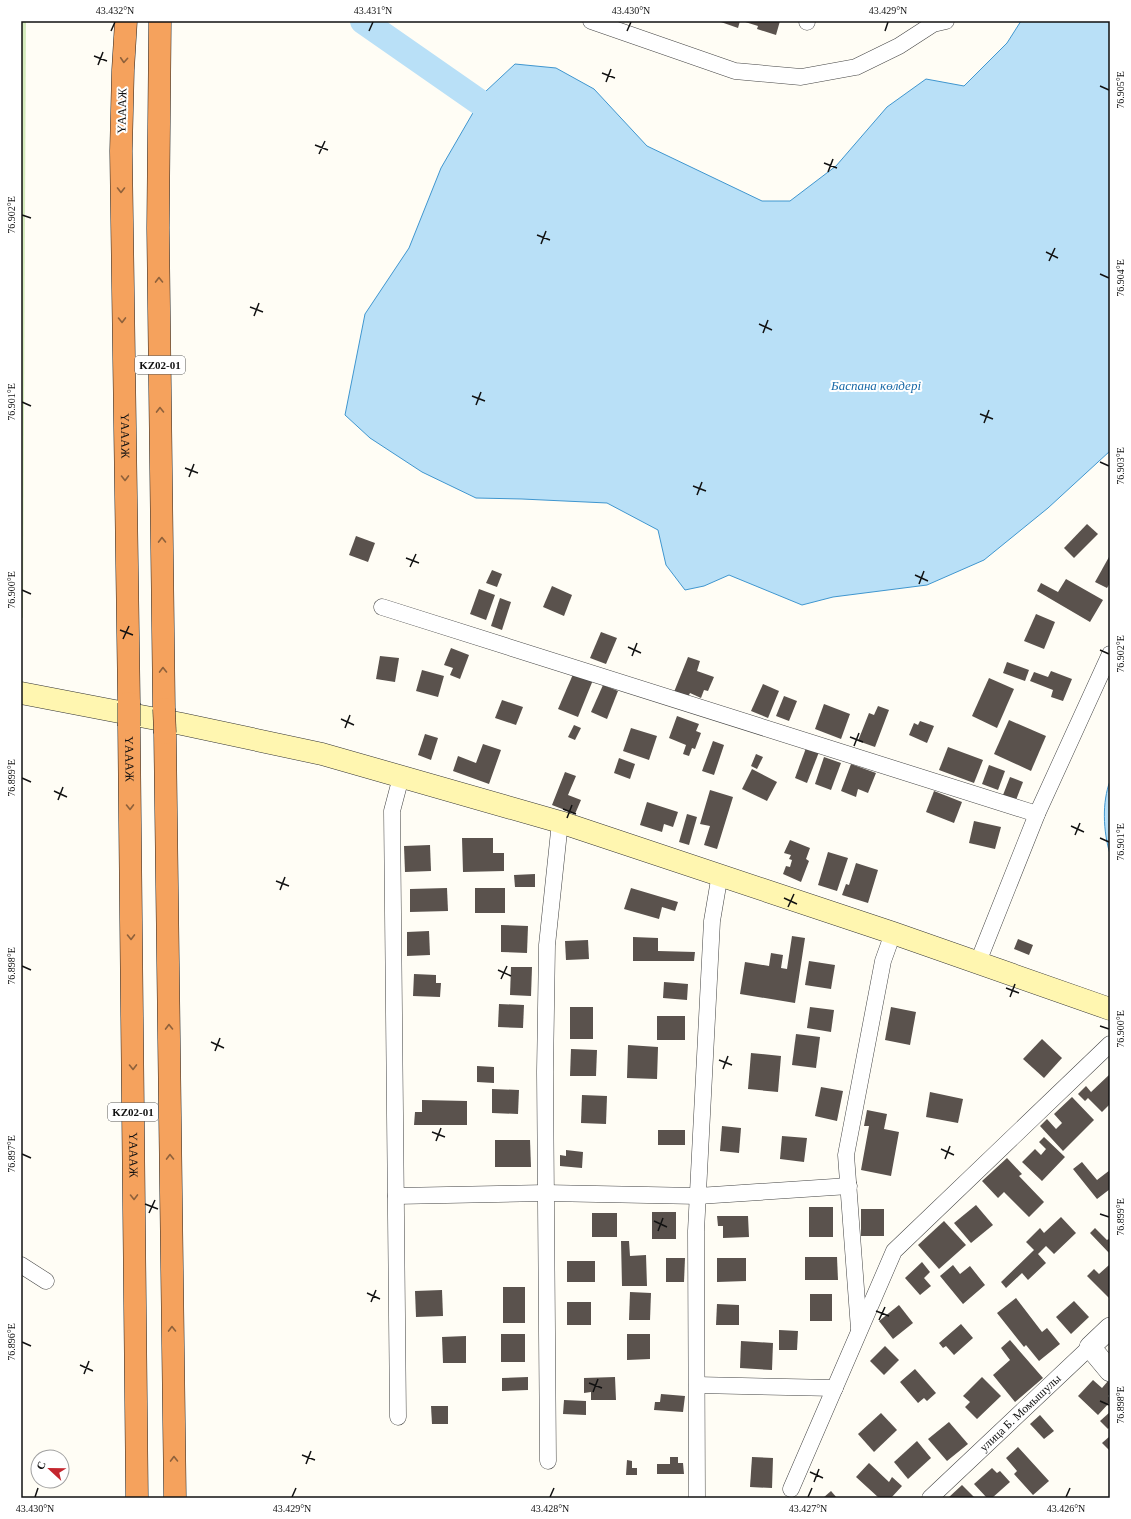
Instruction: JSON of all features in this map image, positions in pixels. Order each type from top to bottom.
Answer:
[{"type":"highway","name":"ҮАААЖ","points":[[126,21],[123,70],[121,159],[129,703],[137,1498]]},
{"type":"highway","name":"KZ02-01","points":[[160,21],[158,228],[175,1498]]},
{"type":"main road","points":[[21,693],[182,724],[322,754],[560,822],[720,874],[978,962],[1110,1009]]},
{"type":"street","points":[[591,21],[735,70],[801,77],[856,67],[899,46],[933,24],[946,21]]},
{"type":"street","points":[[382,607],[1037,814]]},
{"type":"street","points":[[978,962],[1037,814],[1110,654]]},
{"type":"street","points":[[398,1418],[392,811],[401,777]]},
{"type":"street","points":[[548,1461],[545,1072],[547,945],[560,822]]},
{"type":"street","points":[[697,1498],[696,1231],[712,921],[720,874]]},
{"type":"street","points":[[860,1331],[846,1154],[883,961],[893,933]]},
{"type":"street","points":[[791,1489],[894,1251],[1110,1044]]},
{"type":"street","points":[[396,1196],[546,1193],[698,1196],[849,1186]]},
{"type":"street","points":[[21,1265],[46,1280]]},
{"type":"street","name":"улица Б. Момышулы","points":[[930,1498],[1110,1328]]},
{"type":"street","points":[[1090,1347],[1110,1370]]},
{"type":"street","points":[[697,1385],[835,1388]]},
{"type":"green space","points":[[21,21],[26,21],[23,618],[21,617]]},
{"type":"water","name":"Баспана көлдері","points":[[1021,21],[1110,21],[1110,451],[1048,508],[984,560],[927,585],[833,597],[802,605],[729,575],[704,586],[685,590],[666,565],[658,530],[607,503],[476,498],[422,472],[370,438],[345,415],[365,314],[409,248],[441,168],[485,92],[515,64],[556,68],[594,89],[647,146],[762,201],[790,201],[836,166],[887,107],[926,79],[964,86],[1007,43]]},
{"type":"water","points":[[1110,781],[1110,854],[1104,817],[1107,789]]},
{"type":"building","points":[[718,21],[740,21],[738,28]]},
{"type":"building","points":[[742,21],[780,21],[776,35],[757,29],[758,26]]},
{"type":"building","points":[[1087,524],[1098,534],[1074,558],[1064,548]]},
{"type":"building","points":[[356,536],[375,543],[368,562],[349,555]]},
{"type":"building","points":[[1109,557],[1110,583],[1107,588],[1095,582]]},
{"type":"building","points":[[492,570],[502,574],[497,587],[486,583]]},
{"type":"building","points":[[1066,579],[1103,600],[1090,622],[1037,591],[1041,583],[1058,592]]},
{"type":"building","points":[[552,586],[572,595],[564,616],[543,607]]},
{"type":"building","points":[[479,589],[495,595],[486,620],[470,614]]},
{"type":"building","points":[[500,598],[511,602],[502,630],[491,626]]},
{"type":"building","points":[[1036,614],[1055,622],[1044,649],[1024,641]]},
{"type":"building","points":[[601,632],[617,638],[606,664],[590,658]]},
{"type":"building","points":[[451,648],[469,655],[460,679],[450,675],[453,668],[444,665]]},
{"type":"building","points":[[380,656],[399,658],[395,682],[376,679]]},
{"type":"building","points":[[688,657],[700,661],[697,671],[714,677],[708,691],[704,690],[701,698],[690,693],[688,697],[674,692]]},
{"type":"building","points":[[1007,662],[1029,670],[1025,681],[1003,673]]},
{"type":"building","points":[[422,670],[444,676],[438,697],[416,691]]},
{"type":"building","points":[[1051,671],[1072,679],[1063,701],[1051,697],[1053,690],[1030,681],[1034,672],[1048,677]]},
{"type":"building","points":[[574,672],[593,680],[578,717],[558,709]]},
{"type":"building","points":[[989,678],[1014,689],[997,728],[972,716]]},
{"type":"building","points":[[763,684],[779,691],[768,718],[751,711]]},
{"type":"building","points":[[603,685],[618,691],[607,719],[591,712]]},
{"type":"building","points":[[784,696],[797,701],[789,721],[776,716]]},
{"type":"building","points":[[502,700],[523,707],[516,725],[495,718]]},
{"type":"building","points":[[824,704],[850,714],[841,739],[815,729]]},
{"type":"building","points":[[878,706],[889,710],[875,747],[858,741],[869,713],[874,715]]},
{"type":"building","points":[[677,716],[699,724],[696,731],[701,733],[695,749],[692,748],[689,756],[683,754],[686,745],[669,738]]},
{"type":"building","points":[[1009,720],[1046,736],[1031,771],[994,754]]},
{"type":"building","points":[[920,721],[934,726],[927,743],[909,735],[914,723],[918,725]]},
{"type":"building","points":[[574,725],[581,728],[575,740],[568,737]]},
{"type":"building","points":[[631,728],[657,736],[649,760],[623,751]]},
{"type":"building","points":[[425,734],[438,738],[431,760],[418,755]]},
{"type":"building","points":[[713,741],[724,745],[714,775],[702,771]]},
{"type":"building","points":[[483,744],[501,750],[489,784],[453,771],[458,756],[476,763]]},
{"type":"building","points":[[948,747],[983,760],[974,783],[939,770]]},
{"type":"building","points":[[806,748],[819,752],[807,783],[795,778]]},
{"type":"building","points":[[756,754],[763,757],[757,769],[751,766]]},
{"type":"building","points":[[824,757],[841,763],[831,790],[815,784]]},
{"type":"building","points":[[619,758],[635,764],[630,779],[614,773]]},
{"type":"building","points":[[851,764],[876,773],[868,793],[858,789],[856,797],[841,791]]},
{"type":"building","points":[[989,765],[1005,771],[998,790],[982,784]]},
{"type":"building","points":[[752,769],[777,782],[767,801],[742,789]]},
{"type":"building","points":[[565,772],[576,776],[568,795],[581,800],[575,814],[552,805]]},
{"type":"building","points":[[1010,777],[1023,782],[1016,800],[1003,795]]},
{"type":"building","points":[[710,790],[733,797],[717,849],[704,845],[710,826],[700,824]]},
{"type":"building","points":[[934,791],[962,802],[954,823],[926,812]]},
{"type":"building","points":[[647,802],[678,812],[673,827],[664,824],[662,832],[640,825]]},
{"type":"building","points":[[687,814],[697,817],[689,845],[679,842]]},
{"type":"building","points":[[974,821],[1001,827],[995,849],[969,843]]},
{"type":"building","points":[[462,838],[493,838],[493,853],[504,853],[504,871],[463,872]]},
{"type":"building","points":[[790,840],[810,848],[806,859],[809,861],[801,882],[783,874],[786,866],[790,867],[792,860],[789,859],[791,855],[784,853]]},
{"type":"building","points":[[430,845],[431,871],[405,872],[404,846]]},
{"type":"building","points":[[828,852],[848,858],[837,891],[818,885]]},
{"type":"building","points":[[856,863],[878,870],[868,903],[842,895],[846,884],[849,885]]},
{"type":"building","points":[[535,874],[535,887],[515,887],[514,875]]},
{"type":"building","points":[[447,888],[448,911],[410,912],[410,889]]},
{"type":"building","points":[[475,888],[505,888],[505,913],[475,913]]},
{"type":"building","points":[[631,888],[678,902],[675,911],[662,907],[659,919],[624,909]]},
{"type":"building","points":[[501,925],[528,926],[527,953],[501,952]]},
{"type":"building","points":[[429,931],[430,955],[407,956],[407,932]]},
{"type":"building","points":[[792,936],[805,938],[795,1003],[740,994],[745,962],[769,966],[771,953],[783,955],[781,968],[787,969]]},
{"type":"building","points":[[633,937],[658,938],[658,951],[695,952],[694,961],[633,961]]},
{"type":"building","points":[[1018,939],[1033,945],[1029,955],[1014,949]]},
{"type":"building","points":[[588,940],[589,959],[566,960],[565,941]]},
{"type":"building","points":[[809,961],[835,965],[831,989],[805,985]]},
{"type":"building","points":[[511,967],[532,967],[531,996],[510,995]]},
{"type":"building","points":[[414,974],[436,975],[436,983],[441,983],[440,997],[413,996]]},
{"type":"building","points":[[664,982],[688,984],[687,1000],[663,998]]},
{"type":"building","points":[[499,1004],[524,1005],[523,1028],[498,1027]]},
{"type":"building","points":[[570,1007],[593,1007],[593,1039],[570,1039]]},
{"type":"building","points":[[810,1007],[834,1010],[831,1032],[807,1028]]},
{"type":"building","points":[[891,1007],[916,1012],[910,1045],[885,1040]]},
{"type":"building","points":[[657,1016],[685,1016],[685,1040],[657,1040]]},
{"type":"building","points":[[796,1034],[820,1037],[816,1068],[792,1065]]},
{"type":"building","points":[[1042,1039],[1062,1058],[1044,1078],[1023,1059]]},
{"type":"building","points":[[628,1045],[658,1047],[657,1079],[627,1078]]},
{"type":"building","points":[[571,1049],[597,1050],[596,1076],[570,1076]]},
{"type":"building","points":[[751,1053],[781,1056],[778,1092],[748,1089]]},
{"type":"building","points":[[477,1066],[494,1067],[494,1083],[477,1082]]},
{"type":"building","points":[[1110,1074],[1110,1104],[1102,1112],[1088,1098],[1085,1101],[1078,1094],[1086,1086],[1091,1092]]},
{"type":"building","points":[[821,1087],[843,1091],[837,1121],[815,1116]]},
{"type":"building","points":[[492,1089],[519,1090],[518,1114],[492,1113]]},
{"type":"building","points":[[930,1092],[963,1099],[958,1123],[926,1117]]},
{"type":"building","points":[[582,1095],[607,1096],[606,1124],[581,1123]]},
{"type":"building","points":[[1072,1097],[1094,1120],[1063,1151],[1040,1126],[1047,1119],[1056,1129],[1062,1123],[1054,1114]]},
{"type":"building","points":[[422,1100],[467,1101],[467,1125],[414,1125],[415,1112],[422,1112]]},
{"type":"building","points":[[867,1110],[887,1114],[884,1129],[899,1132],[891,1176],[861,1170],[869,1126],[864,1126]]},
{"type":"building","points":[[722,1126],[741,1128],[739,1153],[720,1151]]},
{"type":"building","points":[[658,1130],[685,1130],[685,1145],[658,1145]]},
{"type":"building","points":[[782,1136],[807,1138],[804,1162],[780,1159]]},
{"type":"building","points":[[1044,1137],[1065,1157],[1042,1181],[1022,1162],[1035,1149],[1041,1155],[1046,1149],[1039,1142]]},
{"type":"building","points":[[495,1140],[530,1140],[531,1167],[495,1167]]},
{"type":"building","points":[[566,1150],[583,1152],[582,1168],[560,1166],[560,1155],[566,1156]]},
{"type":"building","points":[[1007,1158],[1022,1174],[1019,1176],[1044,1202],[1029,1217],[1004,1192],[998,1198],[982,1181]]},
{"type":"building","points":[[1082,1162],[1097,1180],[1110,1170],[1110,1189],[1097,1199],[1073,1169]]},
{"type":"building","points":[[976,1205],[993,1225],[971,1243],[954,1223]]},
{"type":"building","points":[[809,1207],[833,1207],[833,1237],[809,1237]]},
{"type":"building","points":[[861,1209],[884,1209],[884,1236],[861,1236]]},
{"type":"building","points":[[652,1212],[676,1212],[676,1239],[652,1239]]},
{"type":"building","points":[[592,1213],[617,1213],[617,1237],[592,1237]]},
{"type":"building","points":[[717,1216],[748,1216],[749,1237],[723,1238],[723,1226],[718,1226]]},
{"type":"building","points":[[1061,1217],[1076,1233],[1054,1254],[1046,1246],[1038,1254],[1046,1263],[1028,1280],[1022,1273],[1006,1288],[1001,1282],[1034,1250],[1026,1242],[1040,1228],[1044,1233]]},
{"type":"building","points":[[944,1221],[966,1245],[939,1269],[918,1245]]},
{"type":"building","points":[[1095,1228],[1107,1240],[1110,1238],[1110,1254],[1090,1233]]},
{"type":"building","points":[[621,1241],[629,1241],[630,1256],[646,1255],[647,1286],[622,1286]]},
{"type":"building","points":[[805,1257],[837,1257],[838,1280],[805,1280]]},
{"type":"building","points":[[666,1258],[685,1258],[684,1282],[666,1282]]},
{"type":"building","points":[[717,1258],[746,1258],[746,1281],[717,1282]]},
{"type":"building","points":[[567,1261],[595,1261],[595,1282],[567,1282]]},
{"type":"building","points":[[922,1262],[930,1272],[924,1278],[931,1286],[920,1295],[905,1278]]},
{"type":"building","points":[[953,1265],[960,1274],[970,1266],[985,1285],[963,1304],[940,1276]]},
{"type":"building","points":[[1109,1265],[1110,1299],[1087,1276],[1094,1269],[1099,1274]]},
{"type":"building","points":[[503,1287],[525,1287],[525,1323],[503,1323]]},
{"type":"building","points":[[442,1290],[443,1316],[416,1317],[415,1291]]},
{"type":"building","points":[[630,1292],[651,1293],[650,1320],[629,1320]]},
{"type":"building","points":[[810,1294],[832,1294],[832,1321],[810,1321]]},
{"type":"building","points":[[1016,1298],[1042,1332],[1047,1328],[1060,1344],[1039,1361],[1026,1345],[1024,1347],[997,1313]]},
{"type":"building","points":[[1074,1301],[1089,1317],[1071,1334],[1056,1317]]},
{"type":"building","points":[[567,1302],[591,1302],[591,1325],[567,1325]]},
{"type":"building","points":[[717,1304],[739,1305],[739,1325],[716,1325]]},
{"type":"building","points":[[899,1305],[913,1323],[893,1339],[879,1321]]},
{"type":"building","points":[[961,1324],[973,1338],[954,1355],[946,1346],[943,1348],[939,1343]]},
{"type":"building","points":[[779,1330],[798,1331],[797,1350],[779,1350]]},
{"type":"building","points":[[501,1334],[525,1334],[525,1362],[501,1362]]},
{"type":"building","points":[[627,1334],[650,1334],[650,1359],[627,1360]]},
{"type":"building","points":[[466,1336],[466,1363],[443,1363],[442,1337]]},
{"type":"building","points":[[1010,1340],[1043,1378],[1015,1402],[993,1375],[1010,1360],[1001,1348]]},
{"type":"building","points":[[741,1341],[773,1343],[772,1370],[740,1368]]},
{"type":"building","points":[[885,1346],[899,1360],[884,1375],[870,1361]]},
{"type":"building","points":[[915,1369],[936,1393],[927,1401],[924,1398],[918,1403],[900,1382]]},
{"type":"building","points":[[528,1377],[528,1390],[502,1391],[502,1378]]},
{"type":"building","points":[[615,1377],[616,1400],[591,1400],[591,1392],[584,1393],[584,1378]]},
{"type":"building","points":[[982,1377],[1001,1396],[977,1419],[965,1407],[970,1402],[963,1396]]},
{"type":"building","points":[[1093,1380],[1102,1388],[1108,1381],[1110,1383],[1110,1394],[1108,1396],[1110,1398],[1110,1402],[1098,1415],[1078,1396]]},
{"type":"building","points":[[661,1394],[685,1396],[683,1412],[654,1410],[655,1402],[660,1402]]},
{"type":"building","points":[[564,1400],[586,1401],[586,1415],[563,1414]]},
{"type":"building","points":[[431,1406],[448,1406],[448,1424],[432,1424]]},
{"type":"building","points":[[1110,1412],[1110,1427],[1108,1429],[1100,1421]]},
{"type":"building","points":[[881,1413],[897,1430],[874,1452],[858,1434]]},
{"type":"building","points":[[1040,1415],[1054,1431],[1044,1439],[1030,1424]]},
{"type":"building","points":[[949,1422],[968,1444],[947,1461],[928,1439]]},
{"type":"building","points":[[1110,1436],[1110,1451],[1102,1443]]},
{"type":"building","points":[[917,1441],[931,1458],[908,1479],[894,1462]]},
{"type":"building","points":[[1018,1447],[1049,1481],[1033,1495],[1014,1474],[1017,1471],[1006,1458]]},
{"type":"building","points":[[670,1457],[678,1457],[678,1463],[683,1463],[684,1474],[657,1474],[657,1464],[670,1464]]},
{"type":"building","points":[[752,1457],[773,1458],[772,1488],[750,1487]]},
{"type":"building","points":[[627,1460],[632,1461],[632,1468],[637,1468],[637,1475],[626,1475]]},
{"type":"building","points":[[869,1463],[889,1482],[892,1477],[902,1486],[891,1498],[879,1498],[856,1477]]},
{"type":"building","points":[[992,1468],[997,1473],[1000,1471],[1010,1482],[992,1498],[987,1498],[974,1484]]},
{"type":"building","points":[[962,1485],[975,1498],[948,1498]]},
{"type":"building","points":[[831,1491],[837,1498],[823,1498]]},
{"type":"waterway","points":[[363,21],[508,122]]}]
